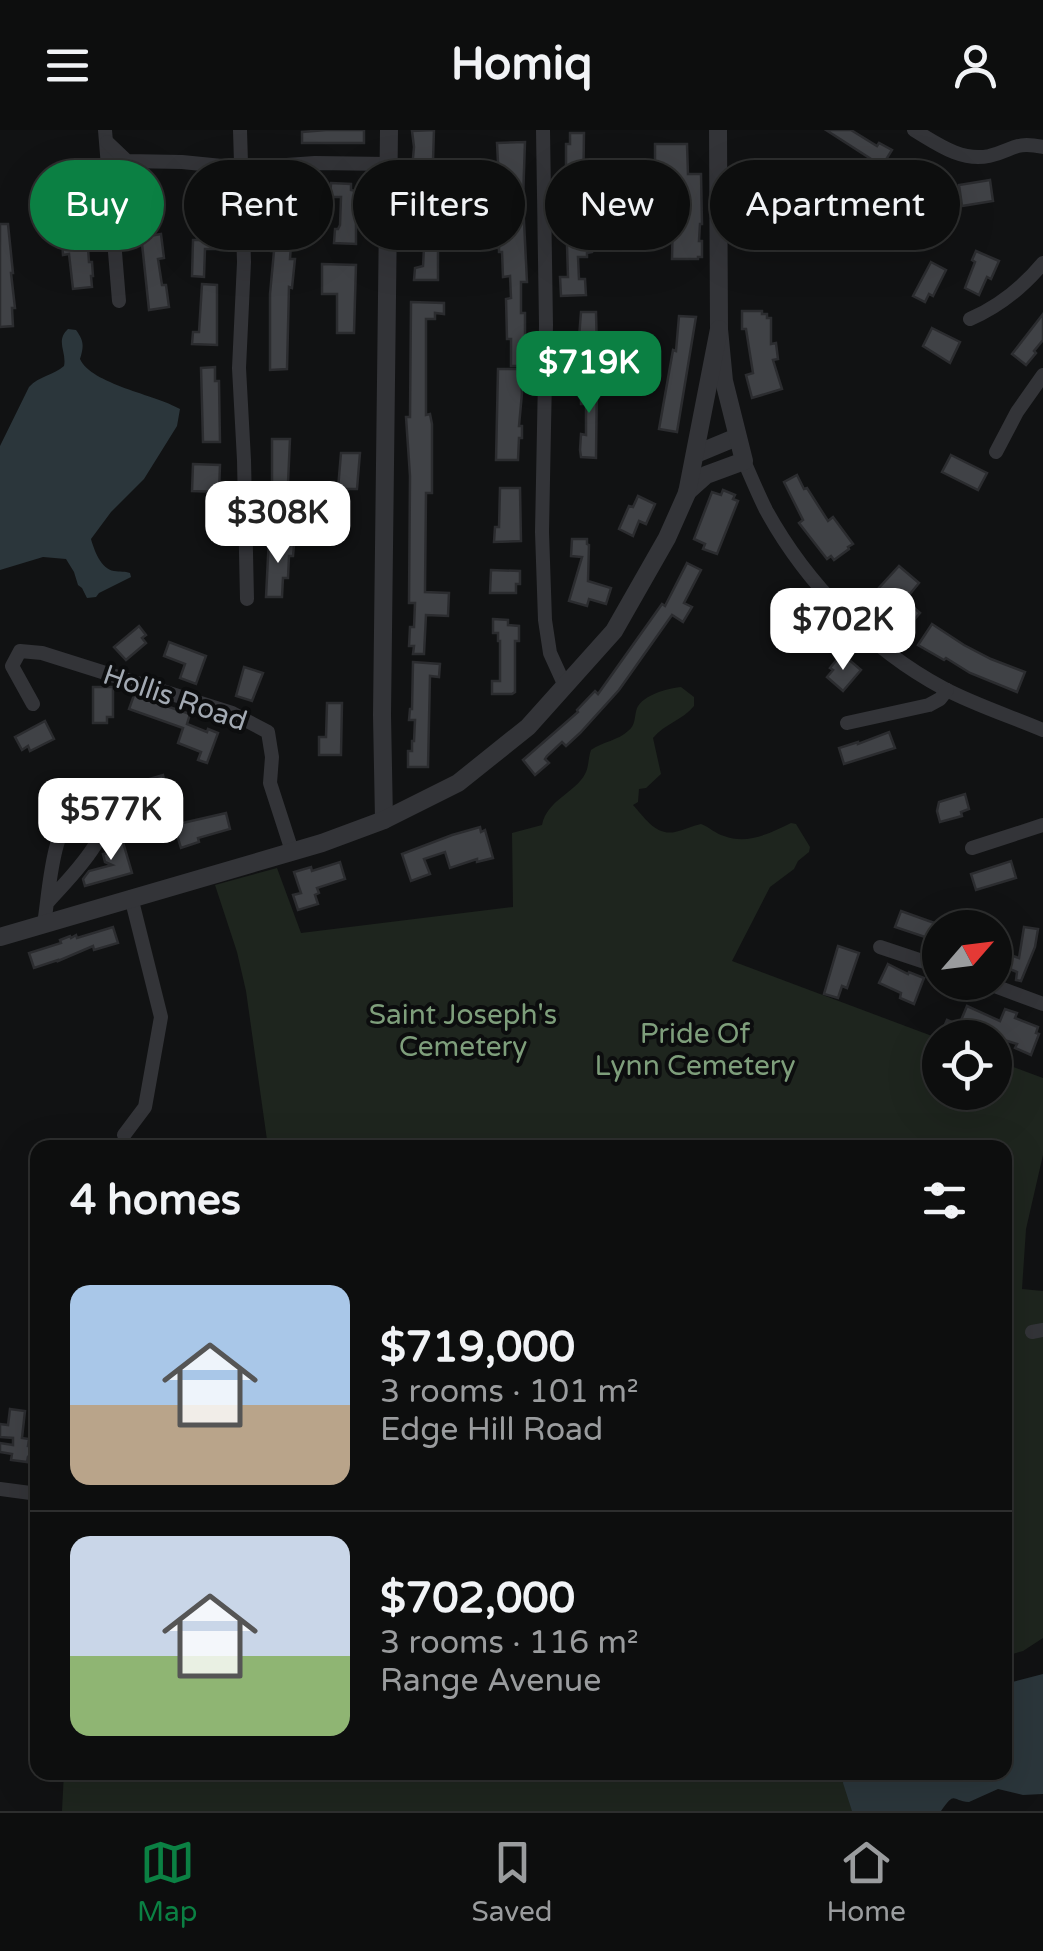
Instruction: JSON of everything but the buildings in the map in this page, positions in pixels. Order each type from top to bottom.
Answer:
[{"type":"street","points":[[240,130],[242,160]]},
{"type":"street","points":[[388,160],[389,130]]},
{"type":"street","points":[[543,130],[545,620],[550,653],[565,686]]},
{"type":"street","points":[[718,130],[718,329],[724,381],[744,461],[771,518],[817,583],[878,643],[947,690],[1043,730]]},
{"type":"street","points":[[914,130],[946,149],[970,156],[985,157],[1024,136],[1043,147]]},
{"type":"street","points":[[106,136],[127,161],[184,162]]},
{"type":"street","points":[[106,136],[119,301]]},
{"type":"street","points":[[244,250],[239,368],[246,599]]},
{"type":"street","points":[[384,820],[387,250]]},
{"type":"street","points":[[970,319],[1008,297],[1043,263]]},
{"type":"street","points":[[0,937],[292,852],[384,820],[458,783],[528,727],[614,631],[667,538],[687,493],[718,329]]},
{"type":"street","points":[[996,452],[1043,375]]},
{"type":"street","points":[[696,454],[737,437]]},
{"type":"street","points":[[687,493],[706,475],[744,461]]},
{"type":"street","name":"Hollis Road","points":[[33,704],[12,666],[20,651],[42,653],[232,713],[268,732],[272,757],[270,783],[292,852]]},
{"type":"street","points":[[847,723],[929,705],[947,690]]},
{"type":"street","points":[[44,924],[58,842],[66,820],[84,802],[95,804],[106,821],[102,834],[48,902]]},
{"type":"street","points":[[972,848],[1043,826]]},
{"type":"street","points":[[124,1134],[145,1107],[161,1016],[131,897]]},
{"type":"street","points":[[880,947],[922,961]]},
{"type":"street","points":[[1012,992],[1043,1004]]},
{"type":"street","points":[[0,1489],[30,1493]]},
{"type":"green space","points":[[681,687],[694,697],[694,706],[653,738],[661,774],[646,788],[639,789],[638,802],[633,805],[651,825],[668,833],[701,824],[721,835],[742,839],[759,837],[791,823],[796,824],[810,847],[794,869],[770,887],[732,961],[922,1032],[922,1110],[1012,1110],[1012,1066],[1043,1078],[1043,1155],[1026,1229],[1022,1289],[1043,1291],[1043,1638],[1023,1651],[1012,1654],[1012,1140],[267,1140],[246,991],[215,885],[277,868],[301,933],[513,907],[512,833],[542,825],[555,803],[585,774],[591,750],[631,729],[637,708],[650,696]]},
{"type":"green space","points":[[64,1780],[897,1780],[907,1811],[62,1811]]},
{"type":"shaded area","points":[[68,329],[79,334],[80,359],[86,368],[110,382],[180,409],[177,426],[144,479],[91,539],[105,567],[130,573],[131,577],[87,598],[66,559],[43,557],[0,570],[0,446],[29,387],[64,366],[62,342]]},
{"type":"shaded area","points":[[1043,1674],[1043,1794],[1023,1795],[998,1789],[969,1802],[954,1798],[941,1811],[852,1811],[843,1780],[1012,1780],[1012,1682]]},
{"type":"park label","name":"Saint Joseph's Cemetery","points":[[463,1031]]},
{"type":"park label","name":"Pride Of Lynn Cemetery","points":[[695,1050]]}]
